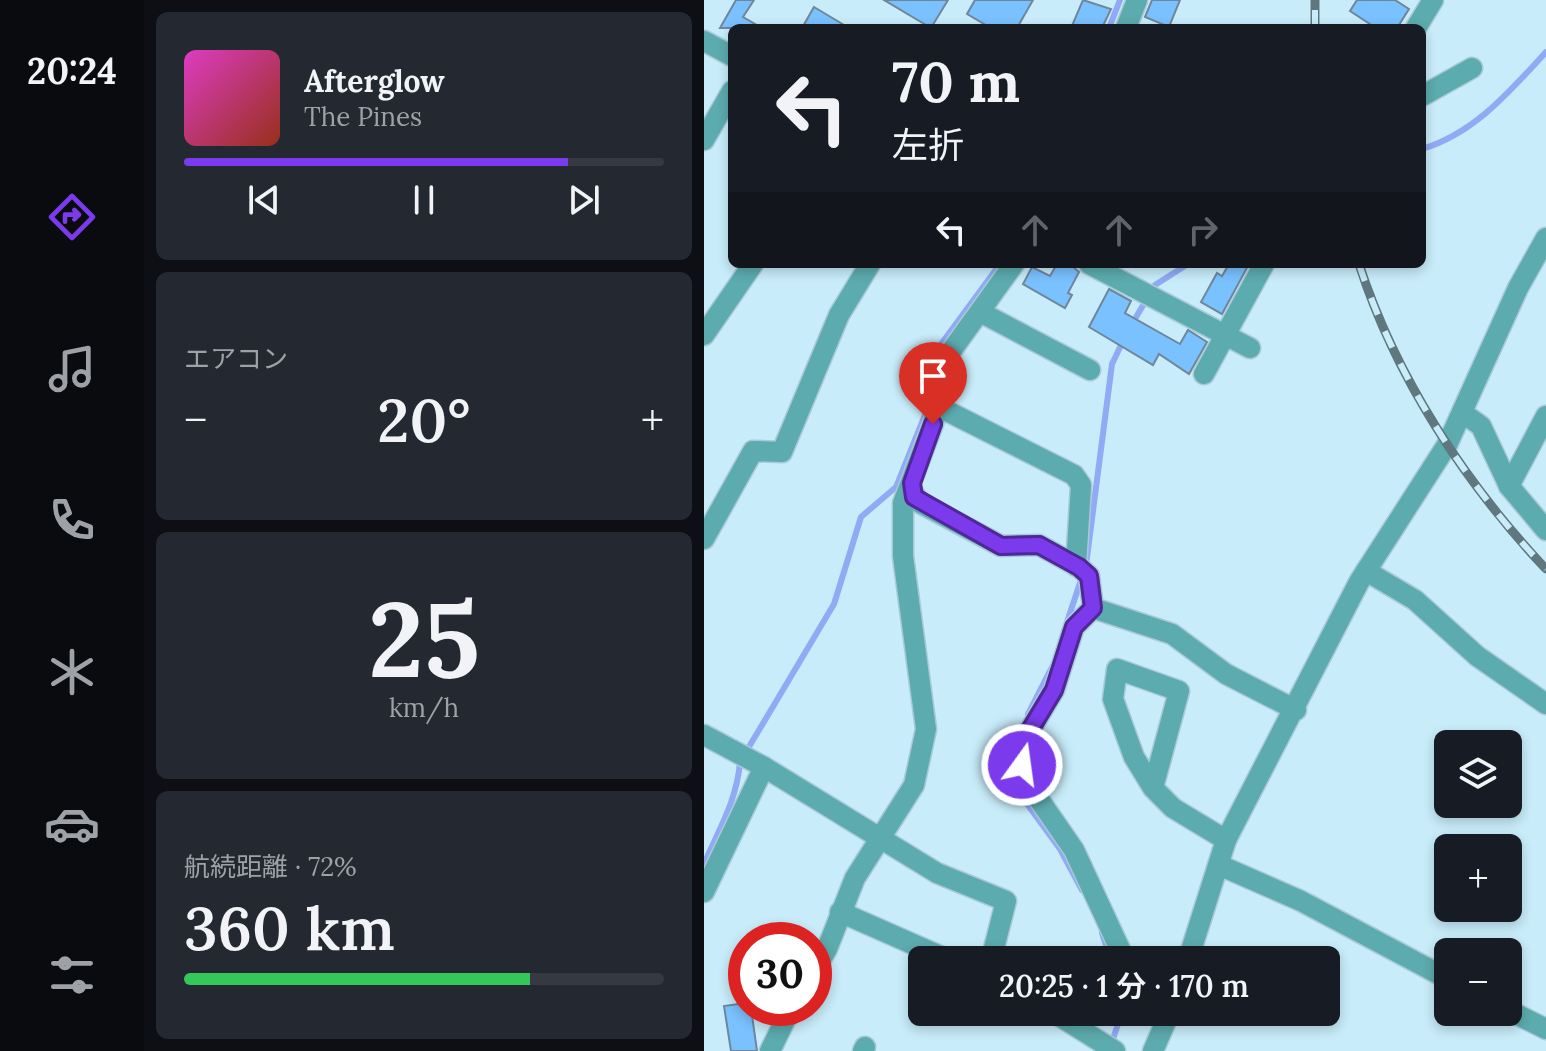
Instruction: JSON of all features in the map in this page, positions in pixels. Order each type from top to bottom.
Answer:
[{"type":"street","points":[[1418,24],[1433,0]]},
{"type":"street","points":[[704,41],[728,54]]},
{"type":"street","points":[[1426,94],[1472,68]]},
{"type":"street","points":[[704,140],[728,98]]},
{"type":"street","points":[[1193,946],[1226,840],[1296,710],[1308,677],[1366,571],[1463,413],[1518,288],[1546,238]]},
{"type":"street","points":[[704,335],[750,268]]},
{"type":"street","points":[[704,539],[753,451],[782,452],[839,315],[868,268]]},
{"type":"street","points":[[832,935],[840,912],[877,839],[914,785],[926,729],[903,556],[903,503],[911,490],[937,406],[949,354],[1011,268]]},
{"type":"street","points":[[1097,268],[1250,348]]},
{"type":"street","points":[[1204,374],[1262,268]]},
{"type":"street","points":[[980,312],[1090,370]]},
{"type":"street","points":[[937,406],[1074,475],[1081,485],[1076,566]]},
{"type":"street","points":[[1463,413],[1481,426],[1509,486],[1546,530]]},
{"type":"street","points":[[1509,486],[1546,416]]},
{"type":"street","points":[[911,490],[920,503],[1001,546],[1039,545],[1076,566],[1089,576],[1093,608]]},
{"type":"street","points":[[1366,571],[1415,600],[1477,656],[1546,704]]},
{"type":"street","points":[[1093,608],[1172,634],[1226,674],[1296,710]]},
{"type":"street","points":[[1093,608],[1074,627],[1054,690],[1027,735],[1022,765],[1029,785],[1074,850],[1119,946]]},
{"type":"street","points":[[1153,788],[1179,691],[1117,669],[1113,699],[1134,757],[1153,788],[1173,808],[1226,840]]},
{"type":"street","points":[[704,735],[764,767],[937,873],[1006,901],[995,946]]},
{"type":"street","points":[[704,892],[764,767]]},
{"type":"street","points":[[1219,865],[1301,901],[1434,972]]},
{"type":"street","points":[[840,912],[917,946]]},
{"type":"street","points":[[1522,1017],[1546,1029]]},
{"type":"street","points":[[770,1051],[782,1026]]},
{"type":"street","points":[[1075,1026],[1109,1048]]},
{"type":"street","points":[[1153,1051],[1164,1026]]},
{"type":"building","points":[[736,0],[754,0],[743,17],[755,24],[728,24],[728,28],[720,28]]},
{"type":"building","points":[[884,0],[948,0],[933,24],[924,24]]},
{"type":"building","points":[[975,0],[1033,0],[1019,24],[984,24],[967,14]]},
{"type":"building","points":[[1083,0],[1111,9],[1104,24],[1073,24]]},
{"type":"building","points":[[1152,0],[1180,0],[1170,24],[1145,17]]},
{"type":"building","points":[[1357,0],[1395,0],[1409,9],[1400,24],[1370,24],[1350,11]]},
{"type":"building","points":[[814,7],[842,24],[804,24]]},
{"type":"building","points":[[1031,268],[1050,276],[1055,268],[1074,268],[1079,272],[1068,293],[1072,295],[1065,308],[1023,284]]},
{"type":"building","points":[[1227,268],[1247,268],[1222,314],[1201,302],[1217,273],[1222,276]]},
{"type":"building","points":[[1109,289],[1131,301],[1125,313],[1180,344],[1188,330],[1207,342],[1189,374],[1159,354],[1153,365],[1089,327]]},
{"type":"building","points":[[728,1005],[728,1026],[754,1026],[757,1051],[731,1051],[724,1006]]},
{"type":"waterway","points":[[1111,24],[1120,0]]},
{"type":"waterway","points":[[1426,148],[1475,122],[1505,96],[1546,52]]},
{"type":"waterway","points":[[929,399],[936,351],[997,268]]},
{"type":"waterway","points":[[1132,324],[1155,285],[1182,268]]},
{"type":"waterway","points":[[1086,565],[1112,364],[1123,341]]},
{"type":"waterway","points":[[704,864],[731,802],[740,762],[834,604],[861,517],[896,487],[927,410]]},
{"type":"waterway","points":[[1067,622],[1081,580]]},
{"type":"waterway","points":[[1028,714],[1052,667]]},
{"type":"waterway","points":[[1020,731],[1014,743],[1011,774],[1019,793],[1060,849],[1082,890]]},
{"type":"waterway","points":[[1102,933],[1106,946]]},
{"type":"waterway","points":[[1112,1042],[1117,1026]]},
{"type":"railway","points":[[1315,0],[1315,24]]},
{"type":"railway","points":[[1360,268],[1392,348],[1436,427],[1488,501],[1546,569]]},
{"type":"route","points":[[933,424],[912,483],[911,490],[920,503],[1001,546],[1039,545],[1079,567],[1091,582],[1093,608],[1074,627],[1062,673],[1027,735],[1021,755],[1022,765]]}]
